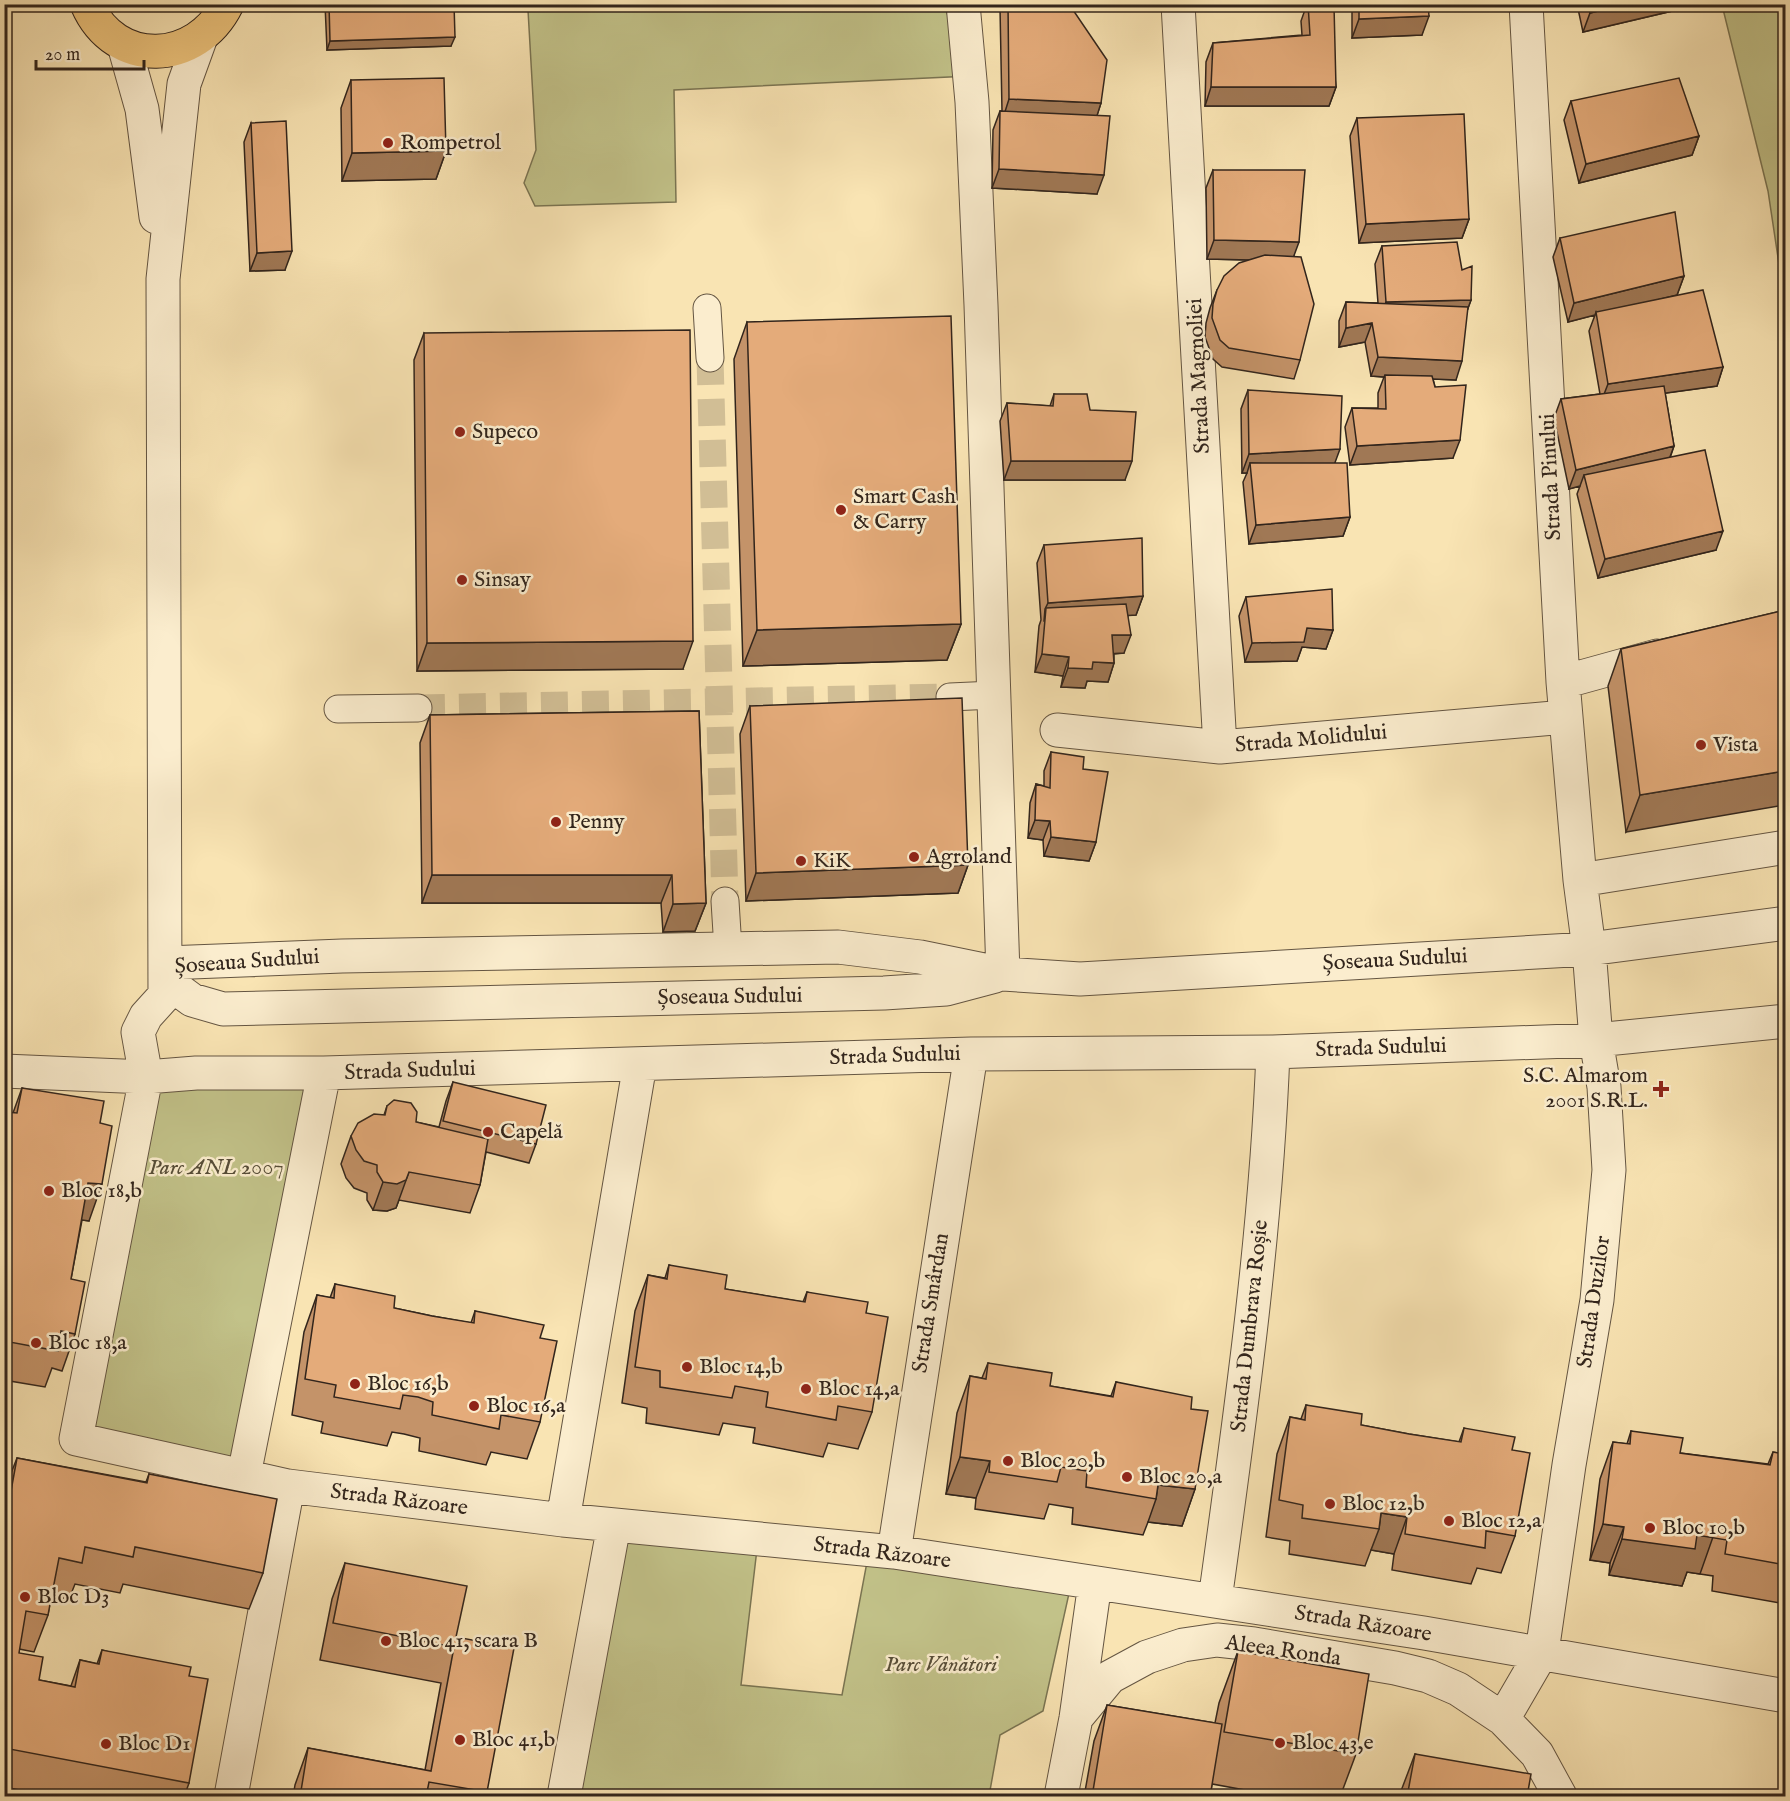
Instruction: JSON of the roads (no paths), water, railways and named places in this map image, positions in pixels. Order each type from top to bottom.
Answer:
[{"type":"highway","points":[[86,5],[103,30],[124,45],[155,52],[172,50],[201,38],[212,28],[227,4]]},
{"type":"street","points":[[963,4],[973,114],[1003,974]]},
{"type":"street","name":"Strada Magnoliei","points":[[1178,4],[1220,747]]},
{"type":"street","name":"Strada Pinului","points":[[1526,4],[1565,717],[1580,880],[1589,949]]},
{"type":"street","points":[[146,1077],[138,1032],[146,1016],[165,995],[166,963],[163,279],[184,84],[201,38]]},
{"type":"street","points":[[124,45],[145,126],[163,279]]},
{"type":"street","points":[[707,308],[710,358]]},
{"type":"street","points":[[1563,682],[1685,648]]},
{"type":"street","points":[[950,697],[994,695]]},
{"type":"street","points":[[338,709],[418,708]]},
{"type":"street","name":"Strada Molidului","points":[[1057,730],[1220,747],[1565,717]]},
{"type":"street","points":[[1580,880],[1785,847]]},
{"type":"street","points":[[725,901],[728,949]]},
{"type":"street","name":"Șoseaua Sudului","points":[[1003,974],[946,989],[884,993],[223,1009],[192,1000],[173,986],[166,963],[354,956],[838,947],[920,957],[1003,974],[1080,979],[1589,949],[1785,923]]},
{"type":"street","name":"Strada Duzilor","points":[[1542,1652],[1569,1465],[1597,1300],[1609,1170],[1604,1088],[1596,1040],[1589,949]]},
{"type":"street","name":"Strada Sudului","points":[[4,1071],[146,1077],[196,1073],[324,1073],[971,1054],[1273,1052],[1596,1040],[1785,1021]]},
{"type":"street","name":"Strada Dumbrava Roșie","points":[[1215,1600],[1251,1327],[1270,1133],[1273,1052]]},
{"type":"street","name":"Strada Smârdan","points":[[894,1552],[971,1054]]},
{"type":"street","points":[[563,1520],[640,1064]]},
{"type":"street","points":[[244,1475],[324,1073]]},
{"type":"street","name":"Strada Răzoare","points":[[146,1077],[76,1439],[288,1486],[563,1520],[894,1552],[1542,1652],[1785,1696]]},
{"type":"street","points":[[231,1797],[288,1486]]},
{"type":"street","points":[[564,1797],[614,1525]]},
{"type":"street","name":"Aleea Ronda","points":[[1061,1797],[1076,1718],[1095,1583]]},
{"type":"street","name":"Aleea Ronda","points":[[1076,1718],[1110,1677],[1147,1657],[1183,1646],[1217,1640],[1266,1646],[1395,1668],[1428,1677],[1458,1689],[1503,1719],[1537,1754],[1560,1797]]},
{"type":"street","points":[[1503,1719],[1542,1652]]},
{"type":"tunnel","points":[[710,358],[725,901]]},
{"type":"tunnel","points":[[418,708],[950,697]]},
{"type":"place","name":"Rompetrol","points":[[388,143]]},
{"type":"place","name":"Supeco","points":[[460,432]]},
{"type":"place","name":"Smart Cash & Carry","points":[[841,510]]},
{"type":"place","name":"Sinsay","points":[[462,580]]},
{"type":"place","name":"Vista","points":[[1701,745]]},
{"type":"place","name":"Penny","points":[[556,822]]},
{"type":"place","name":"Agroland","points":[[914,857]]},
{"type":"place","name":"KiK","points":[[801,861]]},
{"type":"place","name":"S.C. Almarom 2001 S.R.L.","points":[[1661,1089]]},
{"type":"place","name":"Capelă","points":[[488,1132]]},
{"type":"place","name":"Bloc 18,b","points":[[49,1191]]},
{"type":"place","name":"Bloc 18,a","points":[[36,1343]]},
{"type":"place","name":"Bloc 14,b","points":[[687,1367]]},
{"type":"place","name":"Bloc 16,b","points":[[355,1384]]},
{"type":"place","name":"Bloc 14,a","points":[[806,1389]]},
{"type":"place","name":"Bloc 16,a","points":[[474,1406]]},
{"type":"place","name":"Bloc 20,b","points":[[1008,1461]]},
{"type":"place","name":"Bloc 20,a","points":[[1127,1477]]},
{"type":"place","name":"Bloc 12,b","points":[[1330,1504]]},
{"type":"place","name":"Bloc 12,a","points":[[1449,1521]]},
{"type":"place","name":"Bloc 10,b","points":[[1650,1528]]},
{"type":"place","name":"Bloc D3","points":[[25,1597]]},
{"type":"place","name":"Bloc 41, scara B","points":[[386,1641]]},
{"type":"place","name":"Bloc 41,b","points":[[460,1740]]},
{"type":"place","name":"Bloc 43,e","points":[[1280,1743]]},
{"type":"place","name":"Bloc D1","points":[[106,1744]]},
{"type":"park label","name":"Parc ANL 2007","points":[[216,1168]]},
{"type":"park label","name":"Parc Vânători","points":[[941,1665]]}]
